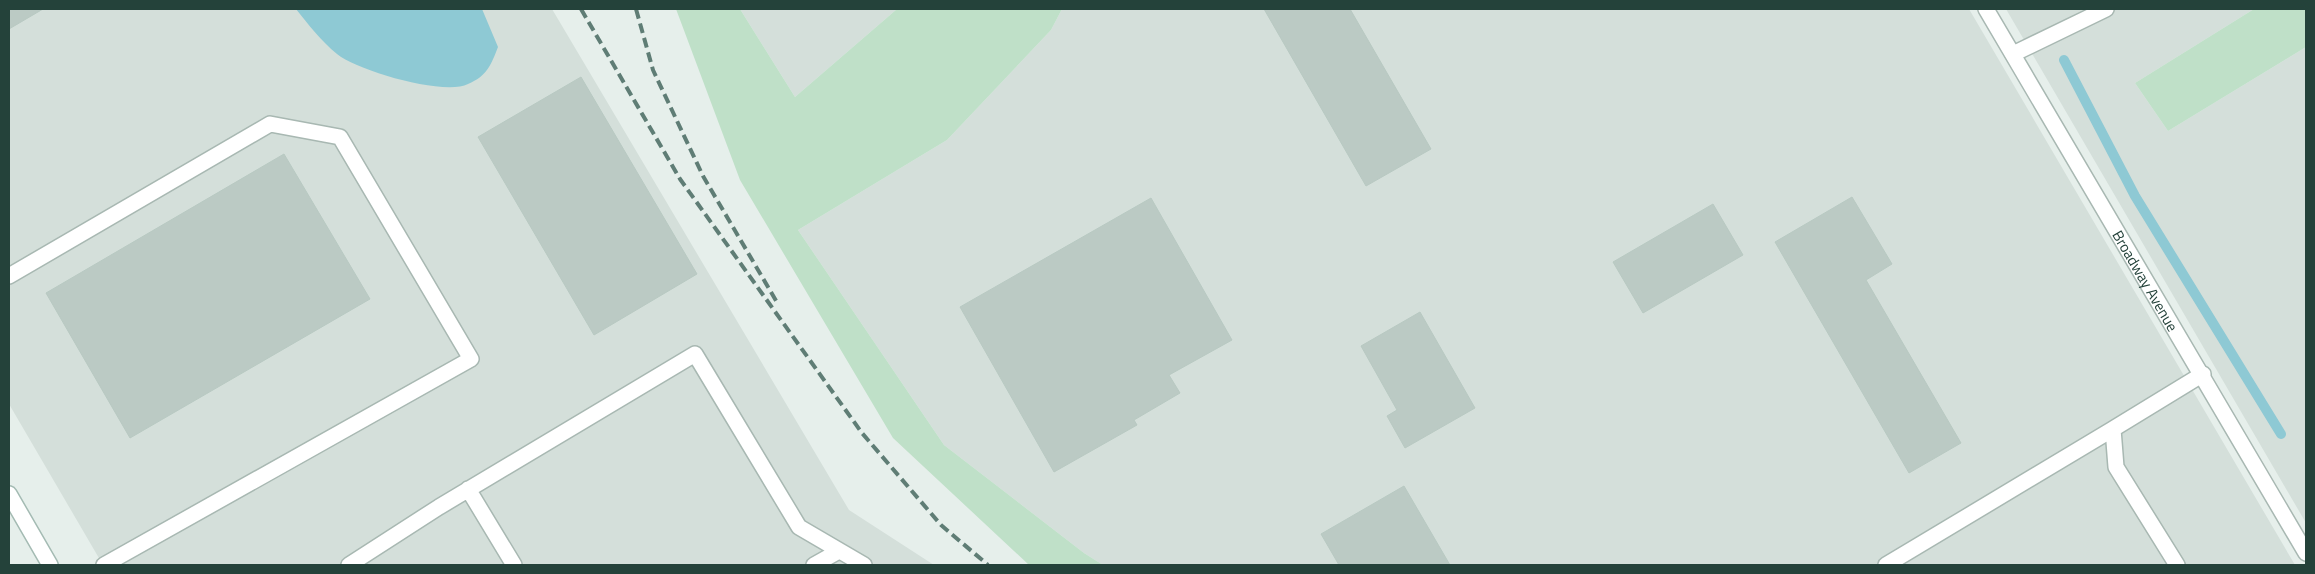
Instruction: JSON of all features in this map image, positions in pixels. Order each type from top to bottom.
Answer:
[{"type":"street","name":"Broadway Avenue","points":[[1986,9],[2306,553]]},
{"type":"street","points":[[2013,54],[2106,9]]},
{"type":"street","points":[[9,276],[270,124],[340,137],[471,359],[104,565]]},
{"type":"street","points":[[350,565],[468,489],[695,354],[799,527],[864,565]]},
{"type":"street","points":[[1886,565],[2202,374]]},
{"type":"street","points":[[2113,429],[2116,467],[2177,565]]},
{"type":"street","points":[[468,489],[514,565]]},
{"type":"street","points":[[9,494],[50,565]]},
{"type":"street","points":[[814,565],[839,551]]},
{"type":"shaded area","points":[[9,9],[552,9],[849,510],[934,565],[103,565],[9,404]]},
{"type":"shaded area","points":[[740,9],[897,9],[795,97]]},
{"type":"shaded area","points":[[1062,9],[1969,9],[2295,565],[1103,565],[1084,553],[944,445],[798,230],[947,140],[1051,30]]},
{"type":"shaded area","points":[[2006,9],[2254,9],[2135,83],[2168,131],[2306,47],[2306,523]]},
{"type":"green space","points":[[676,9],[740,9],[795,97],[897,9],[1062,9],[1051,30],[947,140],[798,230],[944,445],[1084,553],[1103,565],[1029,565],[893,438],[740,180]]},
{"type":"green space","points":[[2254,9],[2306,9],[2306,47],[2168,131],[2135,83]]},
{"type":"water","points":[[296,9],[482,9],[498,47],[484,74],[468,84],[456,87],[440,87],[422,84],[381,74],[348,61],[326,44]]},
{"type":"building","points":[[9,9],[43,9],[9,29]]},
{"type":"building","points":[[1264,9],[1350,9],[1431,149],[1366,186]]},
{"type":"building","points":[[581,77],[697,274],[594,335],[478,137]]},
{"type":"building","points":[[284,154],[370,299],[130,438],[46,293]]},
{"type":"building","points":[[1852,197],[1892,264],[1866,280],[1961,443],[1909,473],[1775,242]]},
{"type":"building","points":[[1151,198],[1232,340],[1169,375],[1180,393],[1134,420],[1137,425],[1054,472],[960,307]]},
{"type":"building","points":[[1713,204],[1743,255],[1643,313],[1613,262]]},
{"type":"building","points":[[1420,312],[1475,408],[1405,448],[1387,416],[1397,410],[1361,346]]},
{"type":"building","points":[[1404,486],[1450,565],[1339,565],[1321,534]]},
{"type":"waterway","points":[[2064,60],[2135,196],[2281,434]]},
{"type":"railway","points":[[581,9],[680,179],[862,433],[941,525],[988,565]]},
{"type":"railway","points":[[636,9],[653,70],[703,176],[778,304]]}]
